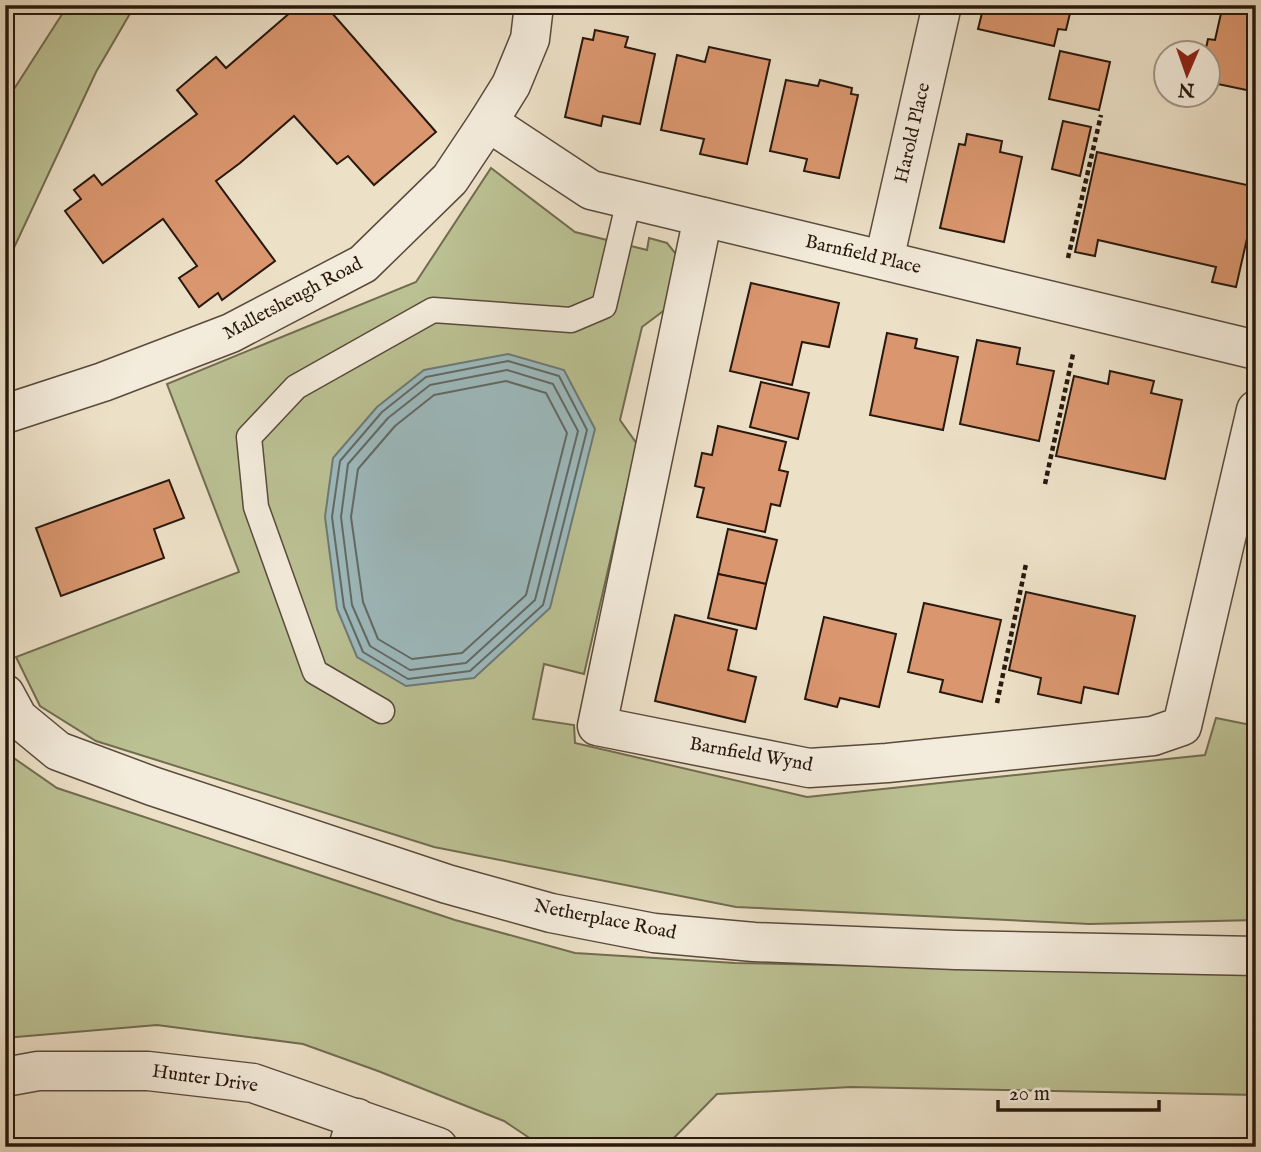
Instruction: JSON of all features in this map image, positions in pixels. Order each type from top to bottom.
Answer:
[{"type":"street","name":"Malletsheugh Road","points":[[5,414],[103,382],[232,333],[363,264],[450,179],[488,122],[511,85],[530,38],[534,5]]},
{"type":"street","name":"Harold Place","points":[[884,260],[942,5]]},
{"type":"street","name":"Barnfield Place","points":[[488,122],[591,190],[1256,350]]},
{"type":"street","name":"Barnfield Wynd","points":[[703,217],[597,726],[809,768],[887,763],[1153,736],[1182,726],[1256,410]]},
{"type":"street","name":"Netherplace Road","points":[[5,694],[18,718],[58,751],[152,786],[447,884],[551,913],[654,933],[754,942],[956,950],[1256,956]]},
{"type":"street","name":"Hunter Drive","points":[[5,1077],[38,1071],[148,1071],[253,1083],[353,1132],[438,1147]]},
{"type":"lane","points":[[382,712],[315,672],[256,507],[249,437],[296,387],[433,310],[570,320],[604,306],[629,200]]},
{"type":"path","points":[[1068,259],[1101,115]]},
{"type":"path","points":[[1045,484],[1083,308]]},
{"type":"path","points":[[987,752],[1026,564]]},
{"type":"green space","points":[[68,5],[135,5],[96,72],[5,267],[5,103]]},
{"type":"green space","points":[[491,168],[575,232],[647,250],[649,238],[667,243],[676,254],[666,309],[642,327],[620,420],[637,444],[584,674],[544,664],[533,719],[574,725],[575,743],[807,797],[1205,755],[1216,718],[1256,726],[1256,920],[1090,924],[736,907],[434,847],[96,741],[40,706],[16,657],[239,572],[167,384],[416,282]]},
{"type":"green space","points":[[5,752],[57,788],[455,920],[575,953],[735,963],[1256,974],[1256,1095],[851,1087],[717,1094],[665,1147],[543,1147],[504,1121],[303,1044],[157,1025],[5,1038]]},
{"type":"water","points":[[508,354],[564,370],[595,429],[550,608],[474,678],[406,686],[357,657],[337,609],[325,517],[333,458],[377,407],[424,370]]},
{"type":"building","points":[[299,5],[325,5],[436,132],[374,185],[348,156],[337,164],[294,116],[216,181],[275,261],[222,300],[218,293],[199,307],[179,278],[197,266],[163,219],[103,263],[65,211],[81,199],[74,190],[94,175],[102,185],[197,114],[177,90],[216,57],[226,68]]},
{"type":"building","points":[[984,5],[1072,5],[1066,30],[1058,29],[1054,46],[978,29]]},
{"type":"building","points":[[1222,9],[1256,16],[1256,92],[1222,85],[1222,38],[1215,38]]},
{"type":"building","points":[[595,30],[628,37],[625,47],[655,54],[640,124],[603,116],[601,126],[565,117],[583,38],[593,40]]},
{"type":"building","points":[[709,47],[770,60],[747,164],[700,154],[704,139],[661,130],[677,55],[705,62]]},
{"type":"building","points":[[1060,51],[1110,62],[1099,110],[1049,99]]},
{"type":"building","points":[[786,80],[818,86],[820,80],[852,88],[851,94],[858,95],[839,178],[804,171],[807,159],[770,151]]},
{"type":"building","points":[[1063,121],[1091,127],[1080,176],[1052,169]]},
{"type":"building","points":[[967,134],[1002,141],[1000,152],[1022,157],[1004,242],[940,228],[959,144],[965,145]]},
{"type":"building","points":[[1097,152],[1256,187],[1256,199],[1236,287],[1212,282],[1216,267],[1098,240],[1095,256],[1075,252]]},
{"type":"building","points":[[751,283],[839,303],[829,347],[802,342],[792,385],[730,371]]},
{"type":"building","points":[[887,333],[917,339],[915,348],[958,357],[943,430],[870,415]]},
{"type":"building","points":[[977,340],[1020,348],[1017,364],[1054,371],[1039,441],[960,424]]},
{"type":"building","points":[[1110,371],[1154,381],[1151,393],[1182,400],[1165,479],[1056,456],[1074,376],[1108,384]]},
{"type":"building","points":[[761,382],[809,393],[798,439],[750,427]]},
{"type":"building","points":[[718,426],[786,442],[779,470],[788,472],[780,506],[771,504],[765,532],[697,517],[704,488],[695,486],[702,453],[712,455]]},
{"type":"building","points":[[169,480],[184,518],[154,529],[164,558],[61,596],[36,528]]},
{"type":"building","points":[[728,529],[777,540],[766,584],[718,574]]},
{"type":"building","points":[[718,574],[766,584],[756,629],[708,618]]},
{"type":"building","points":[[1026,592],[1135,616],[1118,694],[1084,687],[1081,703],[1038,694],[1041,678],[1009,670]]},
{"type":"building","points":[[924,603],[1001,620],[982,702],[940,692],[943,680],[908,672]]},
{"type":"building","points":[[675,615],[737,630],[728,670],[756,677],[745,722],[655,701]]},
{"type":"building","points":[[824,617],[896,634],[879,707],[840,698],[837,707],[805,699]]}]
